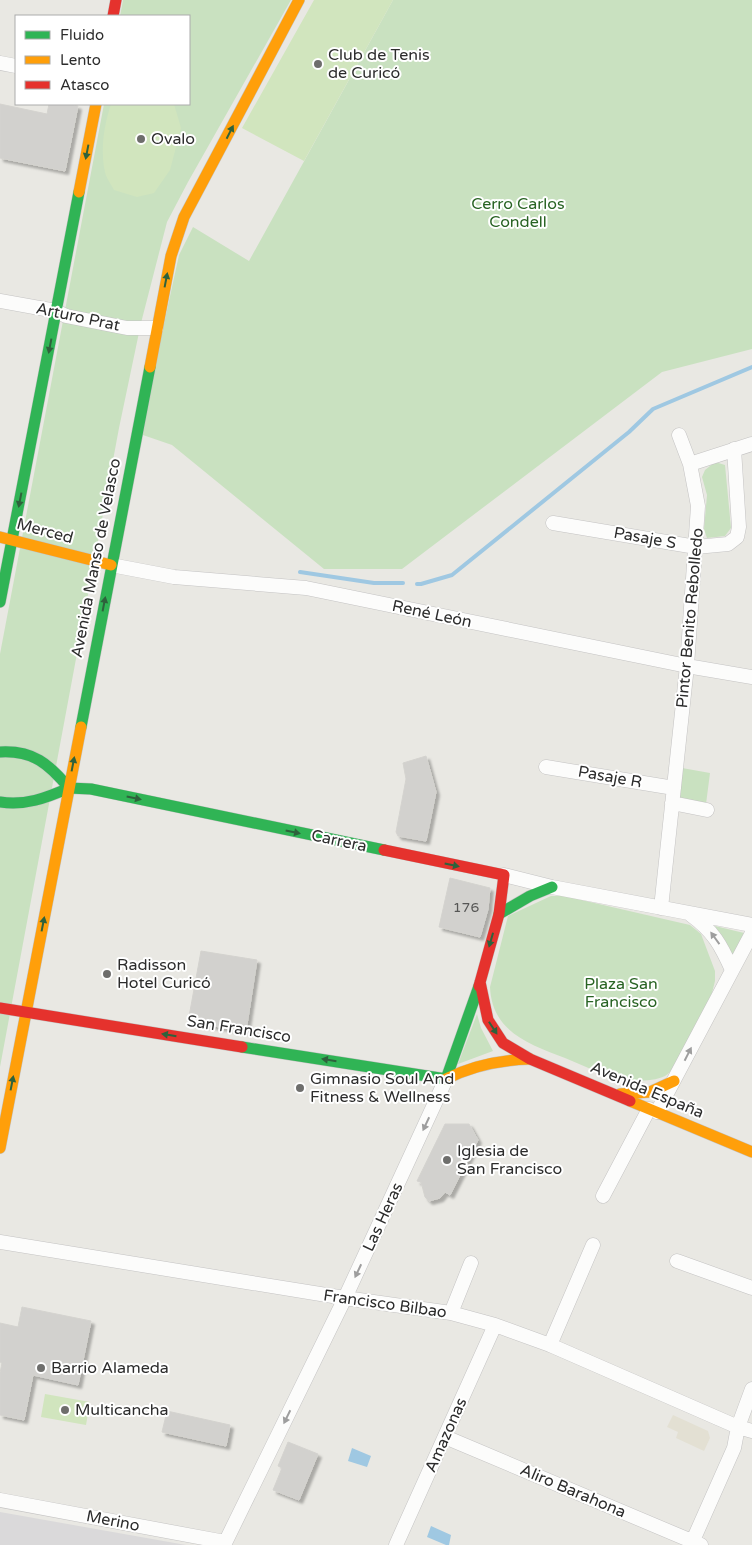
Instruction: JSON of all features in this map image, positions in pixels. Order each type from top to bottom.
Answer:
[{"type":"main road","points":[[113,15],[116,0]]},
{"type":"main road","name":"Avenida Manso de Velasco","points":[[0,1148],[171,256],[184,217],[298,0]]},
{"type":"main road","points":[[0,602],[96,105]]},
{"type":"main road","name":"Merced","points":[[0,537],[111,565]]},
{"type":"main road","points":[[0,752],[24,753],[42,760],[53,769],[69,788],[30,804],[0,802]]},
{"type":"main road","name":"Carrera","points":[[69,788],[91,790],[504,876]]},
{"type":"main road","name":"Las Heras","points":[[446,1079],[480,982],[499,914],[504,876]]},
{"type":"main road","points":[[499,914],[530,896],[552,887]]},
{"type":"main road","name":"Avenida España","points":[[480,982],[488,1020],[503,1043],[530,1059],[752,1152]]},
{"type":"main road","name":"San Francisco","points":[[0,1008],[446,1079]]},
{"type":"main road","name":"Avenida España","points":[[446,1079],[482,1063],[530,1059]]},
{"type":"main road","points":[[616,1095],[650,1092],[674,1082]]},
{"type":"street","points":[[0,63],[15,66]]},
{"type":"street","name":"Arturo Prat","points":[[0,301],[56,311],[66,316],[127,328],[156,328]]},
{"type":"street","name":"Pintor Benito Rebolledo","points":[[661,908],[687,666],[698,506],[690,464],[679,435]]},
{"type":"street","points":[[690,464],[752,444]]},
{"type":"street","name":"Pasaje S","points":[[553,523],[696,547],[728,544],[737,537],[739,526],[734,449]]},
{"type":"street","name":"René León","points":[[111,565],[174,577],[306,588],[687,666],[752,677]]},
{"type":"street","points":[[0,757],[19,758],[46,772],[54,781],[52,788],[42,793],[25,796],[0,793]]},
{"type":"street","name":"Pasaje R","points":[[546,766],[674,788]]},
{"type":"street","points":[[672,803],[707,810]]},
{"type":"street","name":"Carrera","points":[[504,876],[752,925]]},
{"type":"street","name":"Carrera","points":[[690,914],[706,926],[715,937],[724,950],[732,970]]},
{"type":"street","points":[[603,1196],[653,1110],[674,1082],[752,933]]},
{"type":"street","name":"Las Heras","points":[[225,1543],[345,1298],[446,1079]]},
{"type":"street","name":"Francisco Bilbao","points":[[0,1242],[345,1298],[451,1313],[495,1325],[550,1345],[748,1430]]},
{"type":"street","points":[[550,1345],[593,1245]]},
{"type":"street","points":[[677,1261],[752,1288]]},
{"type":"street","points":[[451,1313],[471,1263]]},
{"type":"street","name":"Amazonas","points":[[396,1545],[495,1325]]},
{"type":"street","points":[[695,1544],[734,1448],[748,1430],[752,1389]]},
{"type":"street","name":"Aliro Barahona","points":[[445,1437],[695,1544]]},
{"type":"street","name":"Merino","points":[[0,1500],[225,1543]]},
{"type":"shaded area","points":[[673,1415],[708,1431],[710,1438],[704,1451],[676,1438],[678,1432],[667,1427]]},
{"type":"shaded area","points":[[0,1512],[186,1545],[0,1545]]},
{"type":"green space","points":[[123,0],[291,0],[167,222],[141,323],[119,428],[0,1067],[0,654],[104,105],[190,105],[190,15],[120,15]]},
{"type":"green space","name":"Club de Tenis de Curicó","points":[[314,0],[393,0],[304,161],[242,128]]},
{"type":"green space","name":"Cerro Carlos Condell","points":[[393,0],[752,0],[752,349],[662,372],[402,569],[324,569],[172,445],[140,434],[179,255],[193,227],[249,261]]},
{"type":"green space","name":"Ovalo","points":[[111,105],[174,105],[181,128],[170,170],[154,193],[137,197],[114,190],[106,176],[104,164],[103,146],[106,120]]},
{"type":"green space","points":[[715,462],[725,465],[731,528],[725,536],[707,538],[704,529],[707,495],[702,477],[705,470]]},
{"type":"green space","points":[[682,768],[710,773],[706,804],[678,799]]},
{"type":"green space","name":"Plaza San Francisco","points":[[551,896],[564,896],[690,925],[701,934],[715,971],[712,993],[685,1051],[672,1071],[665,1076],[649,1080],[619,1080],[526,1041],[505,1026],[498,1015],[492,1002],[490,987],[508,916]]},
{"type":"green space","points":[[715,926],[744,933],[732,960]]},
{"type":"green space","points":[[477,1014],[481,1028],[493,1051],[458,1064]]},
{"type":"green space","name":"Multicancha","points":[[45,1394],[90,1402],[86,1425],[41,1417]]},
{"type":"water","points":[[352,1448],[371,1456],[367,1467],[348,1461]]},
{"type":"water","points":[[431,1526],[451,1535],[449,1545],[427,1537]]},
{"type":"building","points":[[0,104],[47,114],[49,105],[78,106],[65,171],[0,158]]},
{"type":"building","points":[[426,756],[436,792],[426,841],[398,836],[396,832],[406,779],[403,763]]},
{"type":"building","points":[[450,878],[490,888],[488,909],[480,937],[439,927]]},
{"type":"building","points":[[201,951],[257,960],[246,1031],[188,1022]]},
{"type":"building","name":"Iglesia de San Francisco","points":[[445,1124],[469,1124],[478,1140],[450,1195],[445,1192],[440,1198],[429,1201],[425,1197],[421,1182],[417,1181]]},
{"type":"building","name":"Barrio Alameda","points":[[22,1307],[91,1321],[78,1385],[33,1375],[24,1420],[0,1415],[0,1373],[2,1363],[0,1362],[0,1323],[18,1327]]},
{"type":"building","points":[[167,1411],[230,1425],[226,1446],[162,1432]]},
{"type":"building","points":[[288,1442],[318,1454],[299,1500],[273,1490],[282,1468],[278,1466]]},
{"type":"waterway","points":[[417,584],[452,575],[629,432],[653,409],[752,367]]},
{"type":"waterway","points":[[300,572],[374,583],[403,583]]},
{"type":"traffic: fast","points":[[0,602],[79,192]]},
{"type":"traffic: fast","points":[[81,727],[150,367]]},
{"type":"traffic: fast","points":[[0,752],[22,753],[39,760],[69,788],[91,789],[384,850]]},
{"type":"traffic: fast","points":[[0,802],[27,802],[69,788]]},
{"type":"traffic: fast","points":[[499,914],[530,896],[552,887]]},
{"type":"traffic: fast","points":[[446,1079],[479,986]]},
{"type":"traffic: fast","points":[[242,1047],[446,1079]]},
{"type":"traffic: slow","points":[[150,367],[171,256],[184,217],[299,0]]},
{"type":"traffic: slow","points":[[79,192],[96,105]]},
{"type":"traffic: slow","points":[[0,537],[111,565]]},
{"type":"traffic: slow","points":[[0,1148],[81,727]]},
{"type":"traffic: slow","points":[[446,1079],[466,1070],[487,1064],[530,1059]]},
{"type":"traffic: slow","points":[[620,1094],[650,1092],[674,1081]]},
{"type":"traffic: slow","points":[[630,1101],[752,1152]]},
{"type":"traffic: jam","points":[[113,15],[116,0]]},
{"type":"traffic: jam","points":[[384,850],[504,875],[499,914],[479,986]]},
{"type":"traffic: jam","points":[[480,982],[488,1020],[503,1043],[530,1059],[630,1101]]},
{"type":"traffic: jam","points":[[0,1008],[242,1047]]},
{"type":"place","name":"Club de Tenis de Curicó","points":[[318,64]]},
{"type":"place","name":"Ovalo","points":[[141,139]]},
{"type":"place","name":"Radisson Hotel Curicó","points":[[107,974]]},
{"type":"place","name":"Gimnasio Soul And Fitness & Wellness","points":[[300,1088]]},
{"type":"place","name":"Iglesia de San Francisco","points":[[447,1160]]},
{"type":"place","name":"Barrio Alameda","points":[[41,1368]]},
{"type":"place","name":"Multicancha","points":[[65,1410]]}]
